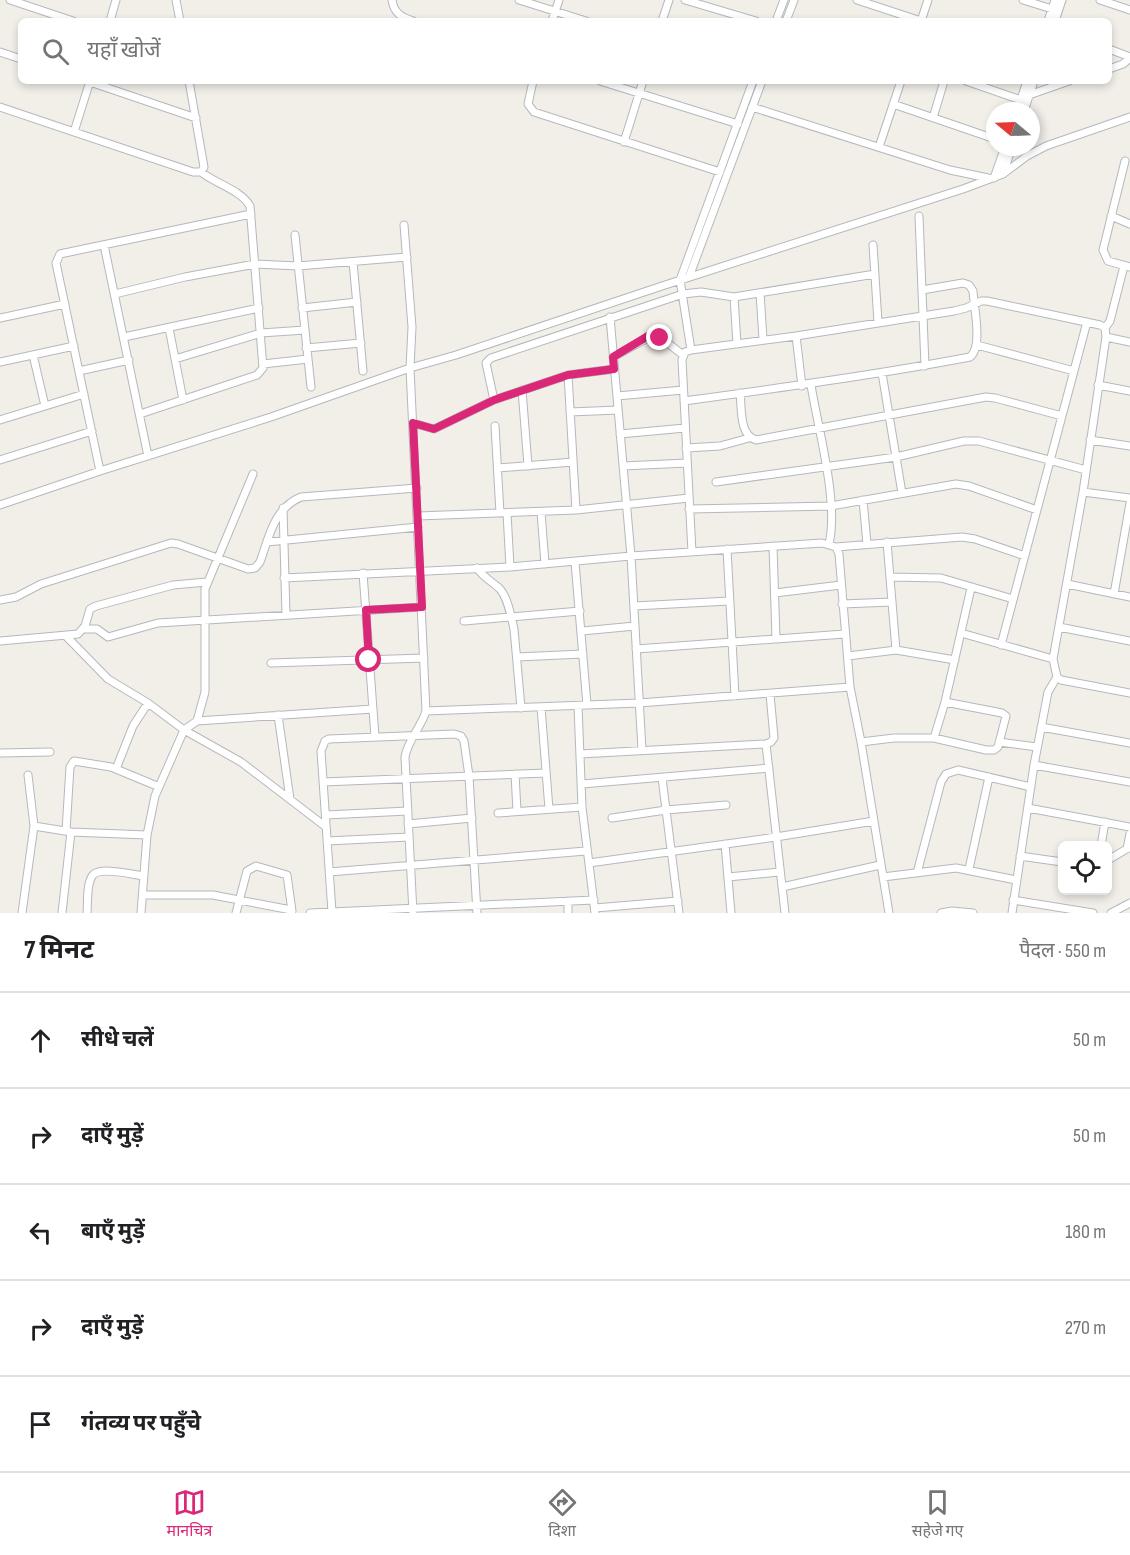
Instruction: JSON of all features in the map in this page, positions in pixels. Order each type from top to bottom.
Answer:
[{"type":"street","points":[[10,0],[64,18]]},
{"type":"street","points":[[111,18],[116,0]]},
{"type":"street","points":[[176,0],[179,18]]},
{"type":"street","points":[[392,0],[394,10],[406,18]]},
{"type":"street","points":[[519,0],[576,18]]},
{"type":"street","points":[[553,18],[560,0]]},
{"type":"street","points":[[663,18],[669,0]]},
{"type":"street","points":[[685,0],[746,18]]},
{"type":"street","points":[[777,18],[784,0]]},
{"type":"street","points":[[787,18],[794,0]]},
{"type":"street","points":[[857,0],[912,18]]},
{"type":"street","points":[[922,18],[927,0]]},
{"type":"street","points":[[1023,0],[1052,9]]},
{"type":"street","points":[[1049,18],[1055,0]]},
{"type":"street","points":[[1056,18],[1062,0]]},
{"type":"street","points":[[1100,0],[1130,10]]},
{"type":"street","points":[[1112,50],[1130,59]]},
{"type":"street","points":[[0,52],[18,58]]},
{"type":"street","points":[[1112,68],[1130,59]]},
{"type":"street","points":[[74,132],[88,84]]},
{"type":"street","points":[[98,84],[195,118]]},
{"type":"street","points":[[189,84],[204,167],[201,172]]},
{"type":"street","points":[[532,84],[528,104],[534,112],[720,172]]},
{"type":"street","points":[[609,84],[738,124]]},
{"type":"street","points":[[624,142],[642,84]]},
{"type":"street","points":[[691,350],[680,280],[752,84]]},
{"type":"street","points":[[689,277],[761,84]]},
{"type":"street","points":[[879,147],[900,84]]},
{"type":"street","points":[[933,118],[943,84]]},
{"type":"street","points":[[975,84],[1021,100],[1027,84]]},
{"type":"street","points":[[1027,102],[1033,84]]},
{"type":"street","points":[[1029,94],[1060,84]]},
{"type":"street","points":[[893,104],[986,136]]},
{"type":"street","points":[[0,107],[193,172],[201,172],[211,180],[242,196],[250,206],[262,371],[257,375],[140,414]]},
{"type":"street","points":[[752,107],[957,172],[991,178]]},
{"type":"street","points":[[0,505],[689,277],[963,189],[1003,174],[1017,166],[1027,156],[1046,146],[1130,117]]},
{"type":"street","points":[[991,178],[1001,156]]},
{"type":"street","points":[[1003,174],[1009,156]]},
{"type":"street","points":[[1012,913],[1037,747],[1048,692],[1057,677],[1053,659],[1083,492],[1106,337],[1105,328],[1110,321],[1127,266],[1113,264],[1104,256],[1103,250],[1125,162]]},
{"type":"street","points":[[100,471],[56,263],[58,256],[251,214]]},
{"type":"street","points":[[919,216],[925,366]]},
{"type":"street","points":[[1111,216],[1130,224]]},
{"type":"street","points":[[404,225],[412,327],[410,369],[426,711],[424,719],[406,747],[404,777],[413,910]]},
{"type":"street","points":[[295,235],[310,387]]},
{"type":"street","points":[[104,245],[148,456]]},
{"type":"street","points":[[873,245],[878,322]]},
{"type":"street","points":[[115,294],[193,275],[255,264],[298,266],[406,257]]},
{"type":"street","points":[[353,262],[363,371]]},
{"type":"street","points":[[494,400],[486,370],[486,363],[491,358],[610,317],[682,294],[702,292],[734,297],[875,274]]},
{"type":"street","points":[[684,401],[802,386],[925,366],[970,357],[974,354],[977,345],[973,291],[969,285],[963,283],[922,290]]},
{"type":"street","points":[[760,292],[763,339]]},
{"type":"street","points":[[734,297],[737,344]]},
{"type":"street","points":[[683,355],[691,350],[796,336],[966,308],[987,301],[1100,325],[1105,328]]},
{"type":"street","points":[[302,308],[357,302]]},
{"type":"street","points":[[0,318],[65,304]]},
{"type":"street","points":[[124,337],[259,308]]},
{"type":"street","points":[[610,317],[631,556],[642,750]]},
{"type":"street","points":[[1001,645],[1086,322]]},
{"type":"street","points":[[169,328],[183,400]]},
{"type":"street","points":[[175,359],[261,333],[305,330]]},
{"type":"street","points":[[613,357],[653,335],[683,355]]},
{"type":"street","points":[[796,336],[802,386]]},
{"type":"street","points":[[1106,337],[1130,342]]},
{"type":"street","points":[[306,348],[361,343]]},
{"type":"street","points":[[977,345],[1074,370]]},
{"type":"street","points":[[0,362],[74,346]]},
{"type":"street","points":[[33,355],[45,406]]},
{"type":"street","points":[[683,355],[692,552]]},
{"type":"street","points":[[263,364],[308,359]]},
{"type":"street","points":[[79,371],[129,360]]},
{"type":"street","points":[[413,423],[434,429],[494,400],[522,390],[568,375],[614,369]]},
{"type":"street","points":[[882,373],[902,493]]},
{"type":"street","points":[[568,375],[576,510]]},
{"type":"street","points":[[811,384],[826,465],[833,545],[840,554],[850,687],[889,913]]},
{"type":"street","points":[[1098,385],[1130,391]]},
{"type":"street","points":[[522,390],[528,466]]},
{"type":"street","points":[[617,396],[683,390]]},
{"type":"street","points":[[740,393],[744,432],[749,438]]},
{"type":"street","points":[[0,420],[84,394]]},
{"type":"street","points":[[686,448],[720,446],[749,438],[756,440],[986,397],[1062,416]]},
{"type":"street","points":[[570,412],[618,410]]},
{"type":"street","points":[[495,426],[510,567]]},
{"type":"street","points":[[620,434],[685,428]]},
{"type":"street","points":[[0,460],[92,431]]},
{"type":"street","points":[[1090,440],[1130,446]]},
{"type":"street","points":[[716,482],[896,457],[964,441],[979,441],[1086,470]]},
{"type":"street","points":[[498,468],[573,462]]},
{"type":"street","points":[[623,466],[687,463]]},
{"type":"street","points":[[198,721],[205,692],[207,582],[253,474]]},
{"type":"street","points":[[689,509],[831,506],[956,484],[969,486],[1037,510]]},
{"type":"street","points":[[0,600],[16,597],[41,584],[164,544],[178,544],[248,569],[255,568],[260,562],[276,516],[283,508],[302,497],[417,488]]},
{"type":"street","points":[[1083,492],[1130,501],[1114,594]]},
{"type":"street","points":[[418,516],[576,510],[689,498]]},
{"type":"street","points":[[863,500],[867,544]]},
{"type":"street","points":[[283,508],[286,615]]},
{"type":"street","points":[[541,512],[545,564]]},
{"type":"street","points":[[267,542],[418,526]]},
{"type":"street","points":[[284,578],[510,567],[773,546],[867,544],[968,538],[1024,556]]},
{"type":"street","points":[[887,542],[896,650]]},
{"type":"street","points":[[773,546],[776,639]]},
{"type":"street","points":[[727,549],[735,696]]},
{"type":"street","points":[[1121,551],[1130,552]]},
{"type":"street","points":[[575,562],[587,705]]},
{"type":"street","points":[[477,568],[500,589],[511,618],[521,708]]},
{"type":"street","points":[[363,573],[375,737]]},
{"type":"street","points":[[890,577],[941,578],[1013,599]]},
{"type":"street","points":[[0,641],[78,634],[83,629],[90,609],[96,606],[173,585],[207,582]]},
{"type":"street","points":[[1067,584],[1130,597]]},
{"type":"street","points":[[775,593],[841,585]]},
{"type":"street","points":[[934,738],[945,702],[971,588]]},
{"type":"street","points":[[634,606],[729,601]]},
{"type":"street","points":[[843,604],[892,602]]},
{"type":"street","points":[[83,629],[97,629],[108,637],[152,624],[422,607]]},
{"type":"street","points":[[464,621],[580,611]]},
{"type":"street","points":[[582,631],[635,626]]},
{"type":"street","points":[[1059,627],[1130,641]]},
{"type":"street","points":[[961,633],[1053,659]]},
{"type":"street","points":[[636,649],[845,634]]},
{"type":"street","points":[[66,636],[108,679],[184,730],[241,762],[326,827]]},
{"type":"street","points":[[848,656],[896,650],[955,660]]},
{"type":"street","points":[[517,657],[583,654]]},
{"type":"street","points":[[271,663],[424,658]]},
{"type":"street","points":[[1057,677],[1130,693]]},
{"type":"street","points":[[426,711],[639,703],[850,687]]},
{"type":"street","points":[[580,754],[766,744],[774,738],[770,693]]},
{"type":"street","points":[[861,742],[894,738],[934,738],[986,750],[994,750],[998,747],[1006,716],[1002,712],[945,702]]},
{"type":"street","points":[[116,769],[134,726],[148,704]]},
{"type":"street","points":[[578,705],[582,807],[594,907]]},
{"type":"street","points":[[541,707],[549,809]]},
{"type":"street","points":[[141,913],[147,835],[158,786],[184,730],[198,721],[373,709]]},
{"type":"street","points":[[278,715],[290,799]]},
{"type":"street","points":[[1041,727],[1130,743]]},
{"type":"street","points":[[332,912],[321,751],[325,741],[454,734],[461,736],[464,741],[470,776],[477,913]]},
{"type":"street","points":[[999,742],[1037,747]]},
{"type":"street","points":[[766,744],[784,913]]},
{"type":"street","points":[[0,753],[50,752]]},
{"type":"street","points":[[62,913],[72,762],[116,769],[158,786]]},
{"type":"street","points":[[1034,765],[1130,782]]},
{"type":"street","points":[[582,784],[769,768]]},
{"type":"street","points":[[917,873],[941,782],[946,774],[958,770],[1031,787]]},
{"type":"street","points":[[323,782],[546,773]]},
{"type":"street","points":[[515,774],[517,812]]},
{"type":"street","points":[[22,913],[34,826],[28,775]]},
{"type":"street","points":[[969,869],[989,777]]},
{"type":"street","points":[[662,778],[679,913]]},
{"type":"street","points":[[612,818],[666,810],[726,806]]},
{"type":"street","points":[[498,813],[582,807]]},
{"type":"street","points":[[1028,808],[1130,827]]},
{"type":"street","points":[[326,814],[408,812]]},
{"type":"street","points":[[408,824],[472,818]]},
{"type":"street","points":[[589,863],[874,821]]},
{"type":"street","points":[[1102,841],[1105,822]]},
{"type":"street","points":[[34,826],[68,831],[147,835]]},
{"type":"street","points":[[1112,857],[1128,848],[1130,834]]},
{"type":"street","points":[[327,841],[409,837]]},
{"type":"street","points":[[725,844],[731,913]]},
{"type":"street","points":[[329,872],[586,851]]},
{"type":"street","points":[[1020,856],[1058,861]]},
{"type":"street","points":[[782,887],[879,865]]},
{"type":"street","points":[[143,895],[213,894],[239,900],[292,911],[287,875],[256,866],[247,871],[239,900],[236,913]]},
{"type":"street","points":[[883,877],[956,868],[1016,880]]},
{"type":"street","points":[[87,913],[90,883],[92,875],[97,871],[144,876]]},
{"type":"street","points":[[728,877],[779,872]]},
{"type":"street","points":[[1013,900],[1066,911],[1093,913]]},
{"type":"street","points":[[310,913],[568,901],[594,907],[678,901]]},
{"type":"street","points":[[568,901],[568,913]]},
{"type":"street","points":[[1111,913],[1130,903]]},
{"type":"street","points":[[940,913],[958,911],[973,913]]},
{"type":"route","points":[[369,660],[366,610],[422,607],[413,423],[434,429],[494,400],[568,375],[614,369],[613,357],[648,336],[653,335],[660,338]]}]
